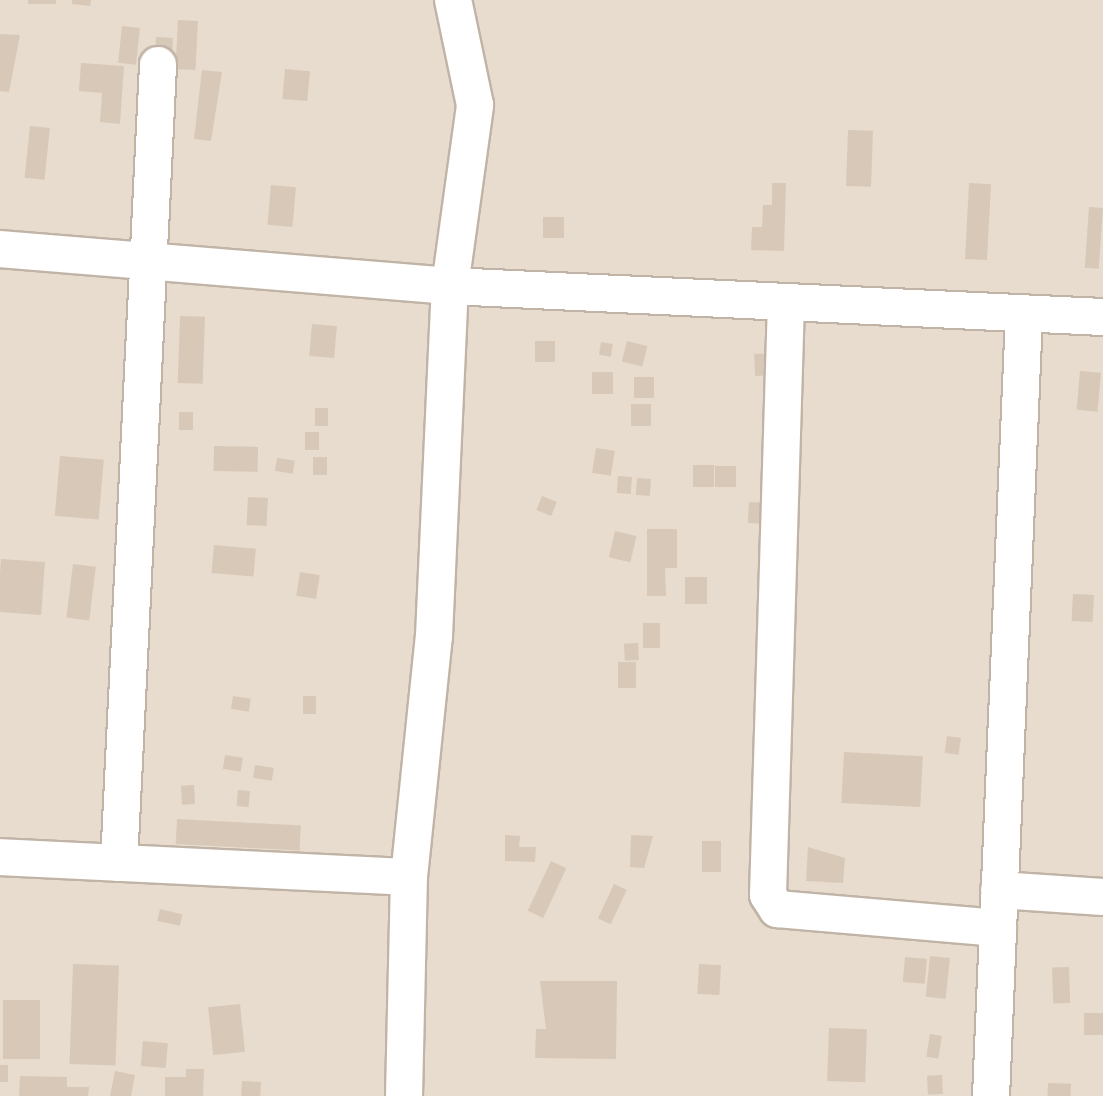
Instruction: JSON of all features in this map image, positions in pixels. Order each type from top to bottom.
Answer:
[{"type":"street","points":[[404,1096],[409,877],[434,636],[450,286],[475,105],[453,0]]},
{"type":"street","points":[[119,863],[143,261],[158,65]]},
{"type":"street","points":[[0,249],[450,286],[1103,317]]},
{"type":"street","points":[[786,302],[768,895],[777,909],[998,928]]},
{"type":"street","points":[[991,1096],[1024,314]]},
{"type":"street","points":[[0,857],[409,877]]},
{"type":"street","points":[[999,890],[1103,897]]},
{"type":"shaded area","points":[[0,0],[1103,0],[1103,1096],[0,1096]]},
{"type":"building","points":[[28,0],[56,0],[56,4],[28,4]]},
{"type":"building","points":[[72,0],[91,0],[90,6],[72,4]]},
{"type":"building","points":[[178,20],[198,21],[195,70],[175,69]]},
{"type":"building","points":[[122,26],[140,28],[136,65],[118,63]]},
{"type":"building","points":[[0,34],[20,35],[9,92],[0,91]]},
{"type":"building","points":[[156,37],[173,38],[172,63],[155,62]]},
{"type":"building","points":[[81,63],[124,66],[120,124],[100,122],[102,93],[79,91]]},
{"type":"building","points":[[285,69],[310,71],[307,101],[282,99]]},
{"type":"building","points":[[202,70],[222,72],[211,141],[194,139]]},
{"type":"building","points":[[30,126],[50,128],[44,180],[25,178]]},
{"type":"building","points":[[848,130],[873,131],[871,187],[846,186]]},
{"type":"building","points":[[772,183],[786,183],[784,251],[751,250],[752,227],[762,227],[763,205],[772,205]]},
{"type":"building","points":[[969,183],[991,184],[987,260],[965,259]]},
{"type":"building","points":[[271,185],[296,187],[292,227],[268,225]]},
{"type":"building","points":[[1089,207],[1103,208],[1099,269],[1085,268]]},
{"type":"building","points":[[543,217],[564,217],[564,238],[543,238]]},
{"type":"building","points":[[180,316],[205,317],[203,384],[178,383]]},
{"type":"building","points":[[312,324],[337,326],[334,358],[309,356]]},
{"type":"building","points":[[535,341],[555,341],[555,362],[535,362]]},
{"type":"building","points":[[627,341],[647,346],[642,366],[622,361]]},
{"type":"building","points":[[601,342],[613,344],[611,357],[599,355]]},
{"type":"building","points":[[774,353],[775,375],[755,376],[754,354]]},
{"type":"building","points":[[1080,371],[1101,373],[1098,412],[1077,410]]},
{"type":"building","points":[[592,372],[613,372],[613,394],[592,394]]},
{"type":"building","points":[[634,377],[654,377],[654,398],[634,398]]},
{"type":"building","points":[[631,404],[651,404],[651,426],[631,426]]},
{"type":"building","points":[[315,408],[328,408],[328,426],[315,426]]},
{"type":"building","points":[[179,412],[193,412],[193,430],[179,430]]},
{"type":"building","points":[[305,432],[319,432],[319,450],[305,450]]},
{"type":"building","points":[[214,446],[258,447],[258,472],[214,471]]},
{"type":"building","points":[[596,448],[615,451],[611,476],[592,473]]},
{"type":"building","points":[[60,456],[104,460],[99,520],[55,516]]},
{"type":"building","points":[[313,457],[327,457],[327,475],[313,475]]},
{"type":"building","points":[[277,458],[295,461],[293,474],[275,471]]},
{"type":"building","points":[[693,465],[714,465],[714,487],[693,487]]},
{"type":"building","points":[[715,466],[736,466],[736,487],[715,487]]},
{"type":"building","points":[[618,476],[632,477],[631,494],[617,493]]},
{"type":"building","points":[[637,478],[651,479],[650,496],[636,495]]},
{"type":"building","points":[[542,496],[557,502],[551,516],[536,510]]},
{"type":"building","points":[[248,497],[268,498],[267,526],[247,525]]},
{"type":"building","points":[[749,502],[770,503],[769,524],[748,523]]},
{"type":"building","points":[[647,529],[677,529],[677,568],[665,568],[666,596],[647,596]]},
{"type":"building","points":[[615,531],[636,536],[630,562],[609,557]]},
{"type":"building","points":[[214,545],[256,549],[253,577],[212,573]]},
{"type":"building","points":[[1,559],[45,562],[41,615],[0,612]]},
{"type":"building","points":[[73,564],[96,567],[89,620],[66,618]]},
{"type":"building","points":[[300,572],[320,575],[316,599],[296,596]]},
{"type":"building","points":[[685,577],[707,577],[707,604],[685,604]]},
{"type":"building","points":[[1073,594],[1094,595],[1093,622],[1072,621]]},
{"type":"building","points":[[643,623],[660,623],[660,648],[643,648]]},
{"type":"building","points":[[638,643],[639,660],[625,661],[624,644]]},
{"type":"building","points":[[618,662],[636,662],[636,688],[618,688]]},
{"type":"building","points":[[233,696],[251,699],[249,712],[231,709]]},
{"type":"building","points":[[303,696],[316,696],[316,714],[303,714]]},
{"type":"building","points":[[947,736],[961,738],[958,755],[945,753]]},
{"type":"building","points":[[844,752],[923,756],[920,807],[841,803]]},
{"type":"building","points":[[225,755],[243,758],[241,772],[223,769]]},
{"type":"building","points":[[255,765],[274,768],[272,781],[253,778]]},
{"type":"building","points":[[194,785],[195,804],[182,805],[181,786]]},
{"type":"building","points":[[238,790],[250,791],[249,807],[237,806]]},
{"type":"building","points":[[177,819],[301,825],[300,850],[176,844]]},
{"type":"building","points":[[505,835],[520,836],[519,847],[536,847],[535,862],[505,861]]},
{"type":"building","points":[[631,835],[653,836],[644,868],[630,867]]},
{"type":"building","points":[[702,841],[721,841],[721,872],[702,872]]},
{"type":"building","points":[[808,847],[845,858],[843,883],[806,881]]},
{"type":"building","points":[[551,861],[566,868],[543,918],[528,911]]},
{"type":"building","points":[[614,884],[627,890],[611,924],[598,918]]},
{"type":"building","points":[[160,909],[182,914],[180,926],[157,921]]},
{"type":"building","points":[[930,956],[950,958],[946,999],[926,997]]},
{"type":"building","points":[[905,957],[927,959],[925,984],[903,982]]},
{"type":"building","points":[[73,964],[119,966],[115,1066],[70,1064]]},
{"type":"building","points":[[699,964],[721,965],[719,995],[697,994]]},
{"type":"building","points":[[1069,967],[1070,1003],[1053,1004],[1052,968]]},
{"type":"building","points":[[540,981],[617,981],[616,1059],[535,1058],[536,1029],[546,1029]]},
{"type":"building","points":[[3,1000],[40,1000],[40,1059],[3,1059]]},
{"type":"building","points":[[240,1004],[245,1052],[213,1055],[208,1007]]},
{"type":"building","points":[[1084,1013],[1103,1013],[1103,1035],[1084,1035]]},
{"type":"building","points":[[829,1028],[867,1029],[865,1082],[827,1081]]},
{"type":"building","points":[[930,1034],[942,1036],[938,1059],[926,1057]]},
{"type":"building","points":[[143,1041],[168,1043],[166,1068],[141,1066]]},
{"type":"building","points":[[0,1065],[8,1065],[8,1082],[0,1082]]},
{"type":"building","points":[[186,1069],[204,1069],[203,1096],[165,1096],[165,1077],[186,1077]]},
{"type":"building","points":[[115,1071],[135,1075],[131,1096],[110,1096]]},
{"type":"building","points":[[942,1075],[943,1094],[928,1095],[927,1076]]},
{"type":"building","points":[[20,1076],[67,1077],[67,1087],[89,1087],[88,1096],[19,1096]]},
{"type":"building","points":[[242,1081],[261,1082],[260,1096],[241,1096]]},
{"type":"building","points":[[1048,1083],[1071,1084],[1071,1096],[1048,1096]]}]
